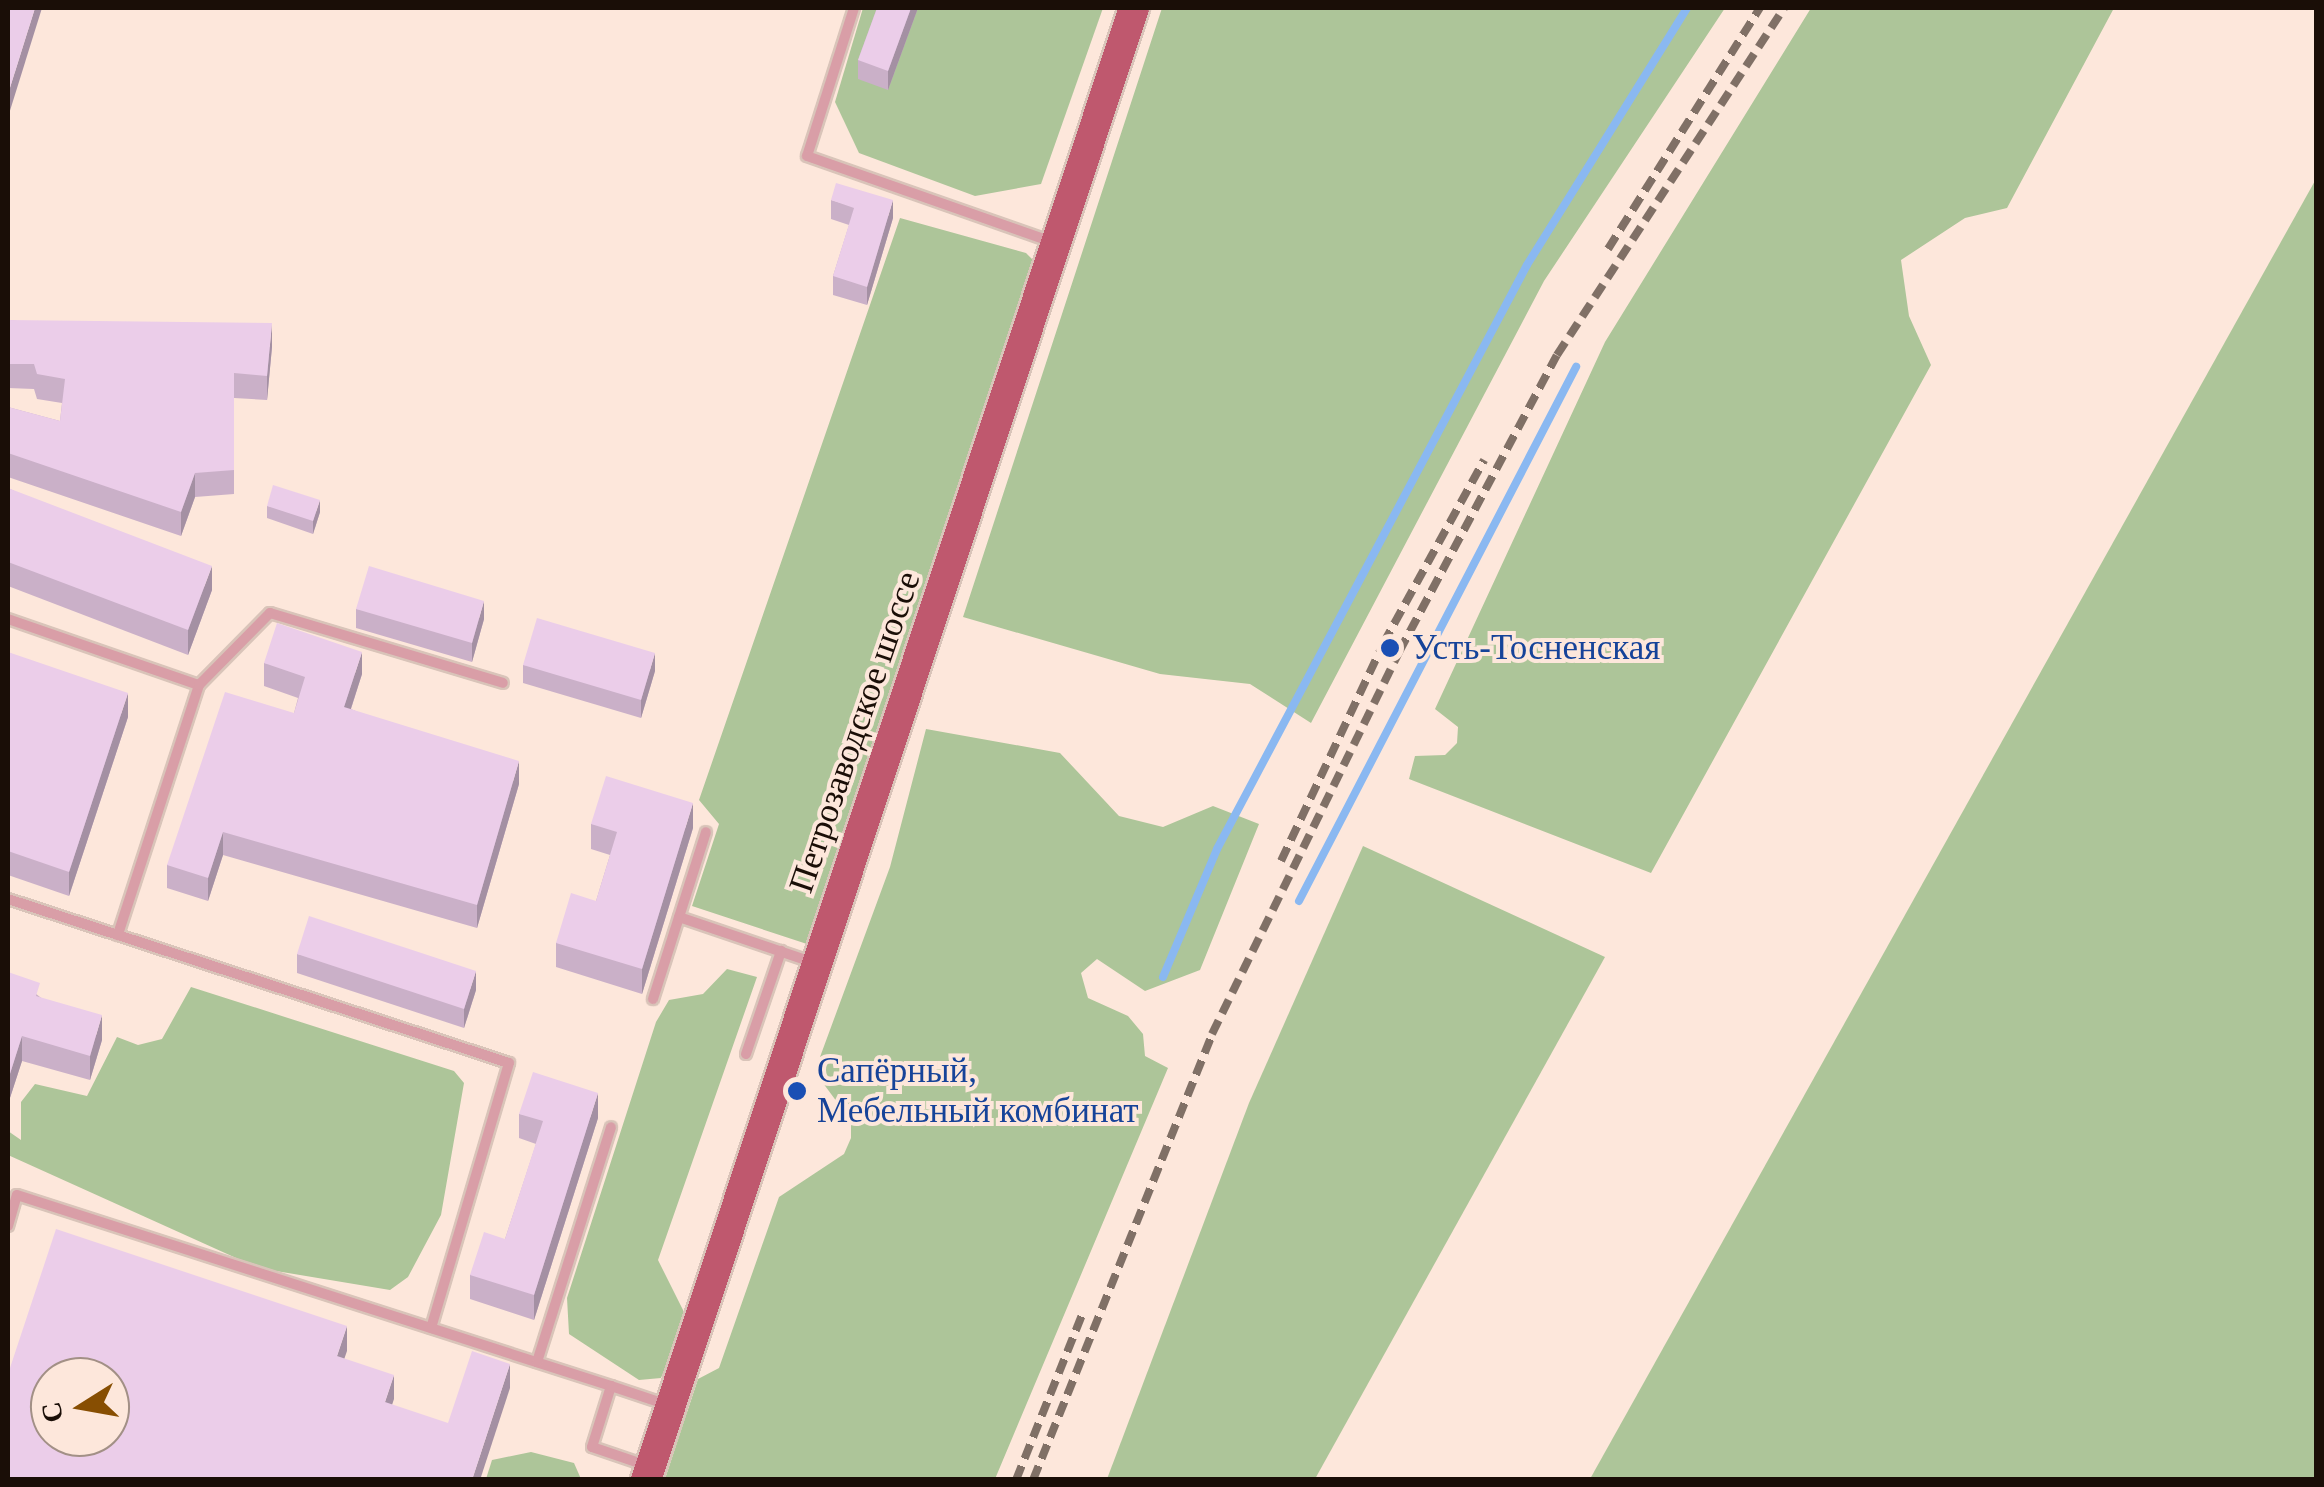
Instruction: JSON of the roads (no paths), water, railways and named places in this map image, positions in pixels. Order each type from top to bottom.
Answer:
[{"type":"main road","name":"Петрозаводское шоссе","points":[[648,1473],[1134,8]]},
{"type":"lane","points":[[854,8],[806,156],[1058,244]]},
{"type":"lane","points":[[118,935],[199,685],[270,613],[503,683]]},
{"type":"lane","points":[[8,618],[199,685]]},
{"type":"lane","points":[[653,999],[706,832]]},
{"type":"lane","points":[[8,899],[508,1063],[431,1328]]},
{"type":"lane","points":[[680,916],[816,964]]},
{"type":"lane","points":[[746,1054],[781,951]]},
{"type":"lane","points":[[537,1362],[612,1127]]},
{"type":"lane","points":[[8,1226],[17,1195],[669,1405]]},
{"type":"lane","points":[[612,1386],[592,1446],[648,1473]]},
{"type":"waterway","points":[[1163,977],[1217,849],[1527,265],[1687,8]]},
{"type":"waterway","points":[[1299,901],[1576,367]]},
{"type":"railway","points":[[1608,249],[1760,8]]},
{"type":"railway","points":[[1033,1480],[1212,1034],[1399,652],[1557,355],[1784,8]]},
{"type":"railway","points":[[1281,861],[1383,644],[1484,460]]},
{"type":"railway","points":[[1016,1480],[1084,1310]]},
{"type":"place","name":"Усть-Тосненская","points":[[1390,648]]},
{"type":"place","name":"Сапёрный, Мебельный комбинат","points":[[797,1091]]}]
